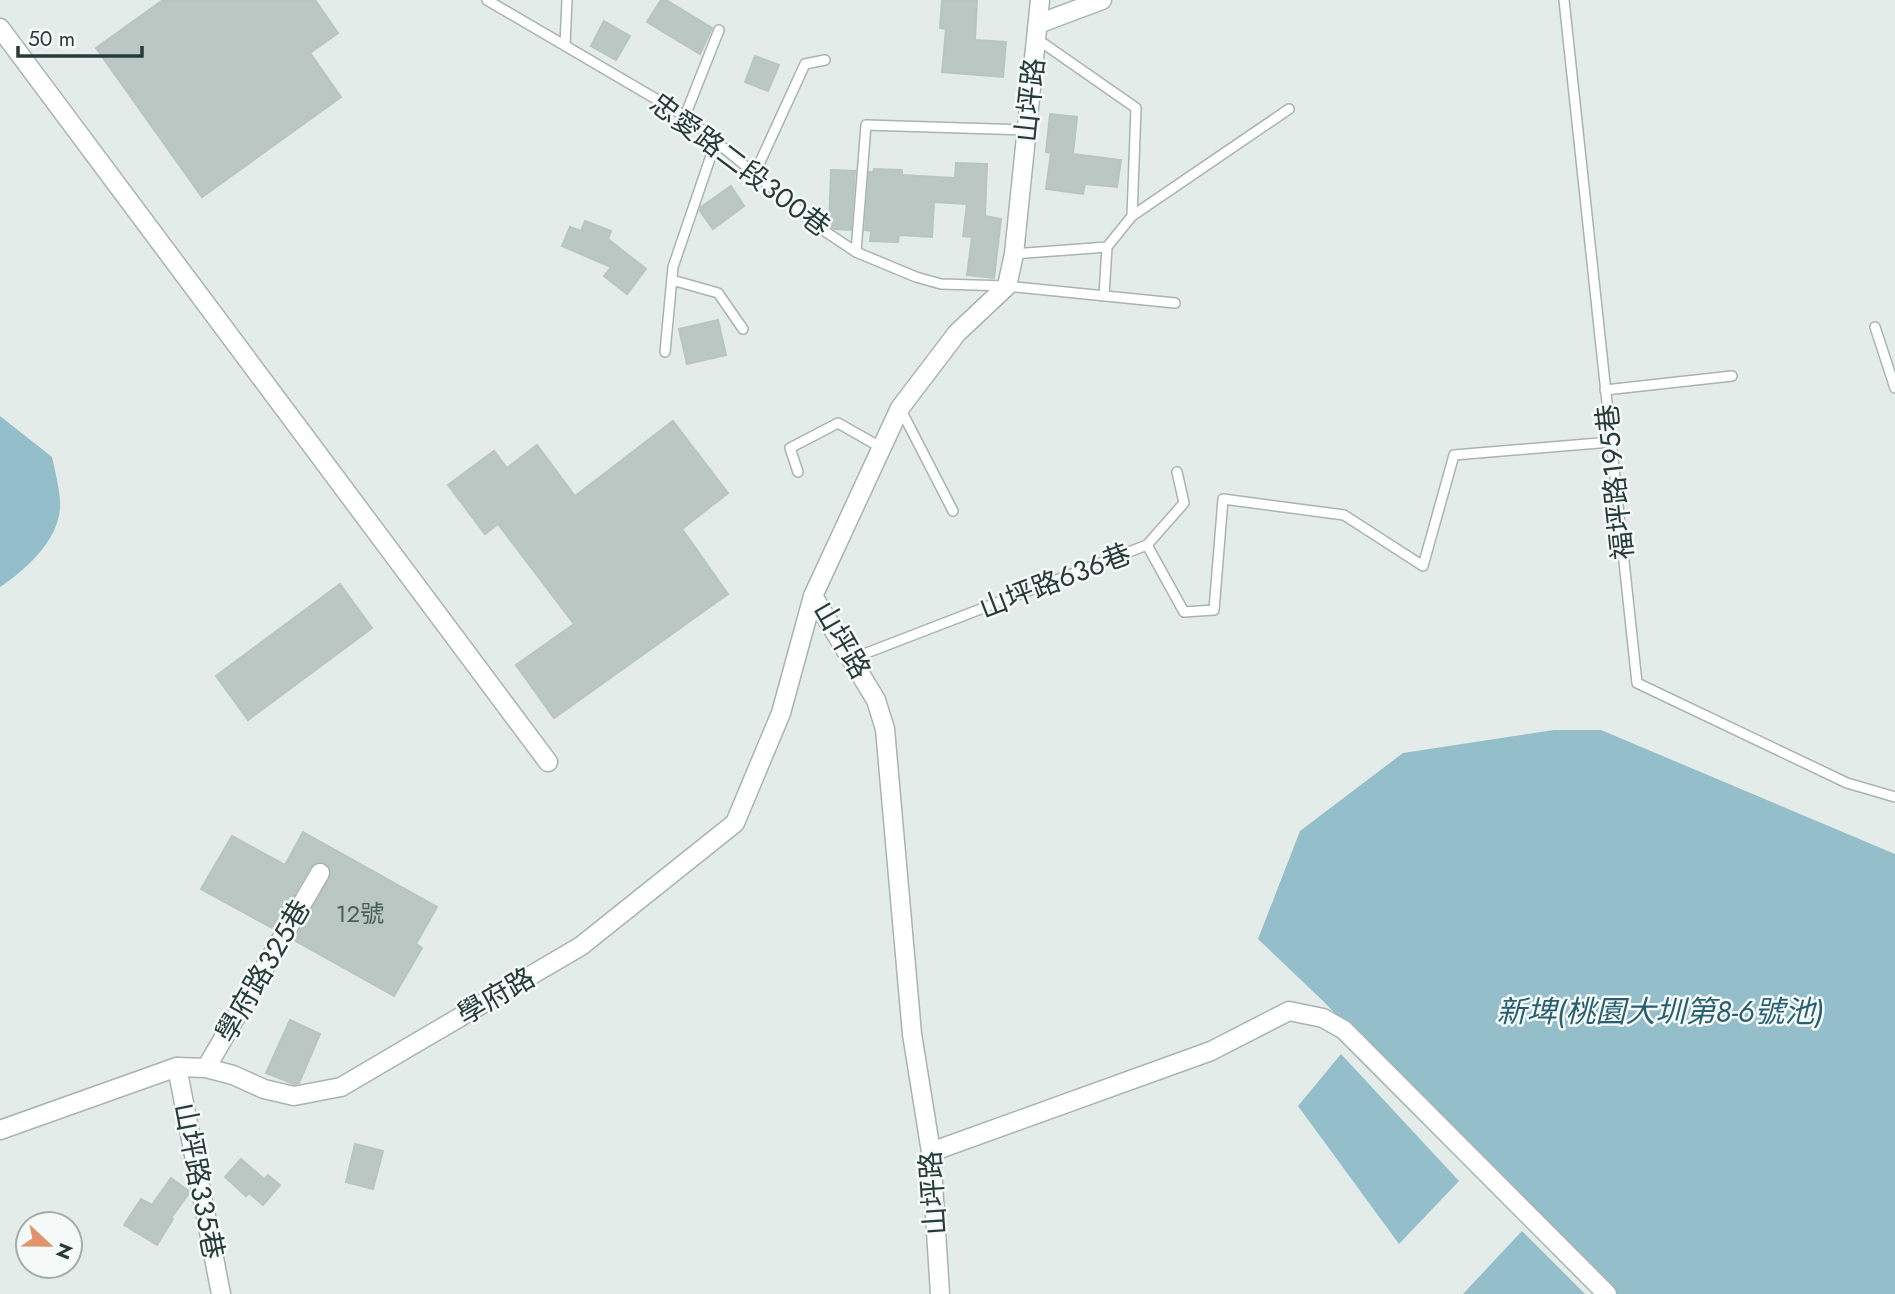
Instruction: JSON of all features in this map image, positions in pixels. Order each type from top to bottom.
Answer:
[{"type":"street","name":"山坪路","points":[[940,1294],[931,1152],[912,1034],[886,729],[876,700],[813,596],[900,408],[957,333],[1007,286],[1014,254],[1040,0]]},
{"type":"street","points":[[1037,31],[1102,0]]},
{"type":"street","points":[[0,28],[548,762]]},
{"type":"street","name":"學府路","points":[[0,1130],[177,1067],[206,1068],[233,1075],[264,1089],[294,1096],[341,1087],[581,946],[735,823],[781,713],[813,596]]},
{"type":"street","name":"學府路325巷","points":[[206,1068],[320,873]]},
{"type":"street","points":[[931,1152],[1211,1051],[1289,1011],[1323,1018],[1343,1030],[1607,1294]]},
{"type":"street","name":"山坪路335巷","points":[[177,1067],[221,1294]]},
{"type":"lane","name":"忠愛路二段300巷","points":[[487,0],[685,116],[823,230],[856,252],[916,277],[941,284],[1007,286],[1175,303]]},
{"type":"lane","points":[[565,44],[567,0]]},
{"type":"lane","name":"福坪路195巷","points":[[1564,0],[1637,683],[1847,783],[1895,797]]},
{"type":"lane","points":[[685,116],[719,30]]},
{"type":"lane","points":[[1037,31],[1136,108],[1132,216]]},
{"type":"lane","points":[[755,173],[805,64],[825,60]]},
{"type":"lane","points":[[1104,296],[1107,247],[1132,216],[1289,108]]},
{"type":"lane","points":[[856,252],[866,125],[1027,130]]},
{"type":"lane","points":[[665,352],[673,267],[716,141]]},
{"type":"lane","points":[[1014,254],[1107,247]]},
{"type":"lane","points":[[672,280],[718,293],[743,329]]},
{"type":"lane","points":[[1875,327],[1895,388]]},
{"type":"lane","points":[[1605,390],[1732,376]]},
{"type":"lane","points":[[900,408],[953,511]]},
{"type":"lane","points":[[798,472],[790,448],[838,423],[882,447]]},
{"type":"lane","name":"山坪路636巷","points":[[851,659],[1147,545],[1184,612],[1214,610],[1223,499],[1344,515],[1423,566],[1454,454],[1611,442]]},
{"type":"lane","points":[[1147,545],[1184,503],[1177,471]]},
{"type":"water","points":[[0,416],[52,457],[60,500],[56,527],[41,551],[0,587]]},
{"type":"water","name":"新埤(桃園大圳第8-6號池)","points":[[1554,730],[1601,730],[1895,854],[1895,1294],[1617,1294],[1522,1207],[1322,1000],[1258,939],[1300,831],[1403,753]]},
{"type":"water","points":[[1341,1054],[1459,1181],[1399,1244],[1298,1106]]},
{"type":"water","points":[[1522,1231],[1585,1294],[1463,1294]]},
{"type":"building","points":[[163,0],[315,0],[338,33],[310,53],[341,97],[202,197],[96,48]]},
{"type":"building","points":[[661,0],[666,0],[712,28],[700,54],[647,22]]},
{"type":"building","points":[[942,0],[977,0],[975,40],[1006,42],[1003,77],[942,72],[946,29],[940,28]]},
{"type":"building","points":[[604,21],[630,36],[616,60],[591,46]]},
{"type":"building","points":[[755,56],[779,65],[768,91],[745,82]]},
{"type":"building","points":[[1050,114],[1077,117],[1073,154],[1121,160],[1117,187],[1085,184],[1083,194],[1046,189],[1051,153],[1046,152]]},
{"type":"building","points":[[956,163],[987,164],[985,216],[1001,219],[994,278],[967,275],[972,237],[963,236],[967,204],[934,202],[932,237],[899,235],[898,242],[870,241],[871,231],[865,230],[869,172],[874,169],[902,170],[902,175],[955,178]]},
{"type":"building","points":[[831,170],[855,171],[851,230],[829,226]]},
{"type":"building","points":[[731,186],[744,206],[713,229],[700,211],[701,207]]},
{"type":"building","points":[[585,221],[611,231],[608,239],[646,269],[627,294],[604,276],[611,267],[562,246],[570,227],[581,231]]},
{"type":"building","points":[[718,320],[726,355],[687,364],[679,329]]},
{"type":"building","points":[[673,421],[728,493],[682,529],[728,594],[554,718],[516,665],[574,624],[498,524],[485,534],[448,485],[494,451],[507,468],[537,445],[575,496]]},
{"type":"building","points":[[340,584],[372,628],[248,720],[216,676]]},
{"type":"building","points":[[303,832],[437,907],[416,944],[422,948],[394,996],[294,940],[330,878],[330,868],[325,863],[315,863],[310,867],[274,929],[201,889],[232,836],[285,865]]},
{"type":"building","points":[[290,1020],[320,1034],[299,1083],[294,1084],[266,1073]]},
{"type":"building","points":[[355,1144],[383,1151],[373,1189],[346,1182]]},
{"type":"building","points":[[241,1159],[264,1179],[268,1175],[280,1185],[263,1205],[249,1193],[246,1196],[225,1177]]},
{"type":"building","points":[[171,1178],[190,1192],[171,1218],[173,1219],[157,1245],[124,1225],[141,1199],[152,1205]]}]
